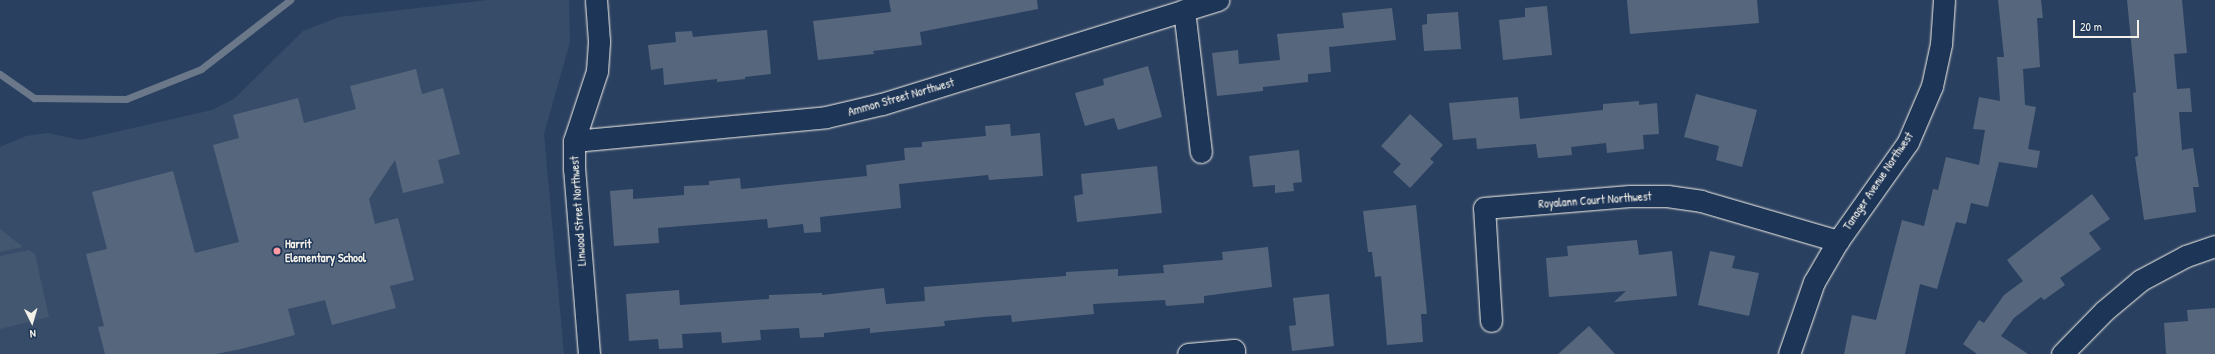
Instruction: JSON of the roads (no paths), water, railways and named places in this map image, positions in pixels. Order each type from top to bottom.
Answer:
[{"type":"street","name":"Linwood Street Northwest","points":[[589,354],[574,169],[574,142],[597,71],[600,41],[596,0]]},
{"type":"street","name":"Ammon Street Northwest","points":[[574,142],[826,117],[882,104],[1218,0]]},
{"type":"street","name":"Tanager Avenue Northwest","points":[[1790,354],[1814,282],[1838,241],[1908,142],[1932,86],[1941,44],[1944,0]]},
{"type":"street","points":[[1184,10],[1201,152]]},
{"type":"street","name":"Royalann Court Northwest","points":[[1491,321],[1484,208],[1630,196],[1667,196],[1701,201],[1838,241]]},
{"type":"street","points":[[2062,354],[2104,311],[2141,280],[2186,256],[2215,246]]},
{"type":"street","points":[[1188,354],[1234,352]]},
{"type":"waterway","points":[[0,74],[34,98],[126,99],[201,69],[290,0]]},
{"type":"place","name":"Harrit Elementary School","points":[[277,251]]}]
